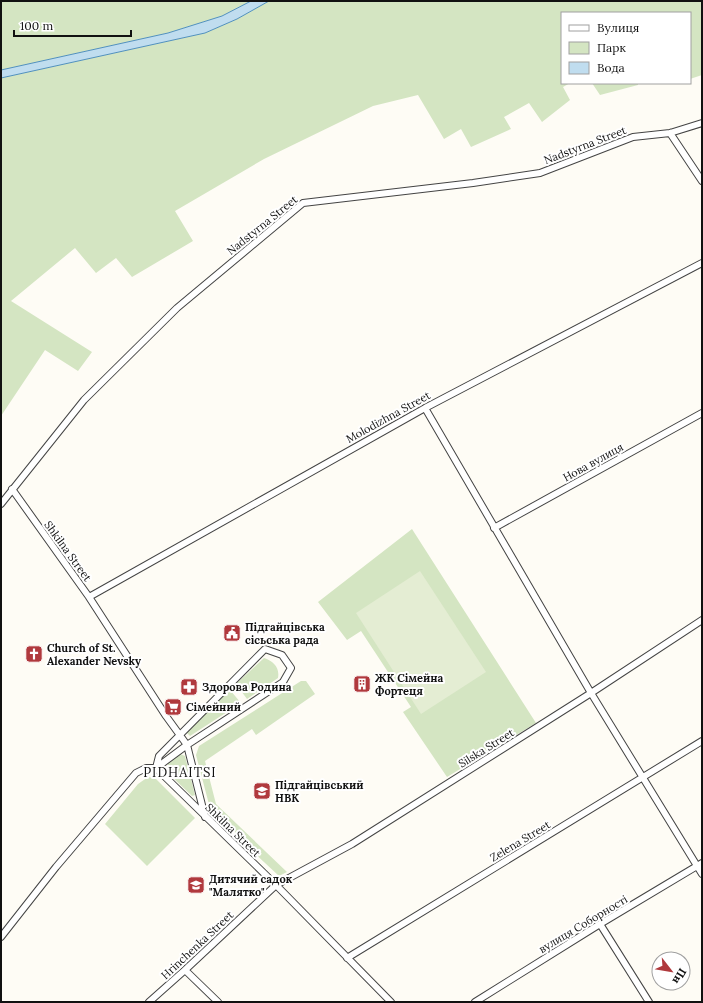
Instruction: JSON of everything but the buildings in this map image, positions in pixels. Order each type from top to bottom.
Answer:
[{"type":"street","name":"Nadstyrna Street","points":[[1,504],[84,400],[177,308],[303,203],[540,173],[633,137],[670,133],[702,123]]},
{"type":"street","points":[[670,133],[702,181]]},
{"type":"street","name":"Molodizhna Street","points":[[89,597],[425,408],[702,263]]},
{"type":"street","points":[[425,408],[591,693],[700,865],[702,874]]},
{"type":"street","name":"Нова вулиця","points":[[494,528],[702,413]]},
{"type":"street","name":"Shkilna Street","points":[[12,490],[89,597],[187,745]]},
{"type":"street","name":"Silska Street","points":[[276,885],[352,844],[591,693],[702,620]]},
{"type":"street","points":[[1,937],[56,867],[136,773],[146,768],[156,768],[187,745],[283,682],[291,668],[282,655],[265,649],[179,734],[159,756],[156,768]]},
{"type":"street","name":"Zelena Street","points":[[347,958],[644,778],[702,741]]},
{"type":"street","points":[[187,745],[205,817]]},
{"type":"street","name":"Shkilna Street","points":[[156,768],[276,885],[391,1002]]},
{"type":"street","name":"вулиця Соборності","points":[[475,1002],[600,924],[700,865]]},
{"type":"street","name":"Hrinchenka Street","points":[[149,1002],[276,885]]},
{"type":"street","points":[[600,924],[649,1002]]},
{"type":"street","points":[[185,970],[218,1002]]},
{"type":"green space","points":[[1,1],[251,1],[222,16],[168,33],[1,70]]},
{"type":"green space","points":[[269,1],[702,1],[702,75],[691,79],[691,12],[561,12],[561,84],[568,84],[563,87],[570,100],[542,122],[529,103],[504,117],[511,129],[471,147],[461,129],[444,139],[418,95],[373,106],[264,159],[175,211],[193,241],[132,277],[116,258],[96,273],[75,248],[11,301],[92,352],[78,371],[45,350],[1,416],[1,78],[205,33],[237,19]]},
{"type":"green space","points":[[593,84],[638,84],[638,85],[600,95]]},
{"type":"green space","points":[[412,529],[536,723],[447,777],[403,712],[411,707],[361,631],[347,640],[318,602]]},
{"type":"green space","points":[[420,571],[486,672],[421,714],[356,613]]},
{"type":"green space","points":[[264,658],[275,665],[278,671],[278,678],[247,699],[236,684]]},
{"type":"green space","points":[[301,681],[306,681],[315,694],[256,735],[252,729],[205,761],[216,804],[287,872],[279,876],[235,835],[236,833],[218,816],[216,817],[211,812],[196,755],[199,746]]},
{"type":"green space","points":[[230,690],[241,703],[190,736],[186,732]]},
{"type":"green space","points":[[180,754],[185,756],[195,795],[192,796],[168,773],[168,763]]},
{"type":"green space","points":[[148,777],[155,778],[195,818],[147,866],[105,824],[138,784]]},
{"type":"water","points":[[251,1],[269,1],[237,19],[205,33],[1,78],[1,70],[168,33],[222,16]]},
{"type":"place","name":"Підгайцівська сісьська рада","points":[[232,633]]},
{"type":"place","name":"Church of St. Alexander Nevsky","points":[[34,654]]},
{"type":"place","name":"ЖК Сімейна Фортеця","points":[[362,684]]},
{"type":"place","name":"Здорова Родина","points":[[189,687]]},
{"type":"place","name":"Сімейний","points":[[173,707]]},
{"type":"place","name":"Підгайцівський НВК","points":[[262,791]]},
{"type":"place","name":"Дитячий садок \"Малятко\"","points":[[196,885]]},
{"type":"district","name":"PIDHAITSI","points":[[180,772]]}]
